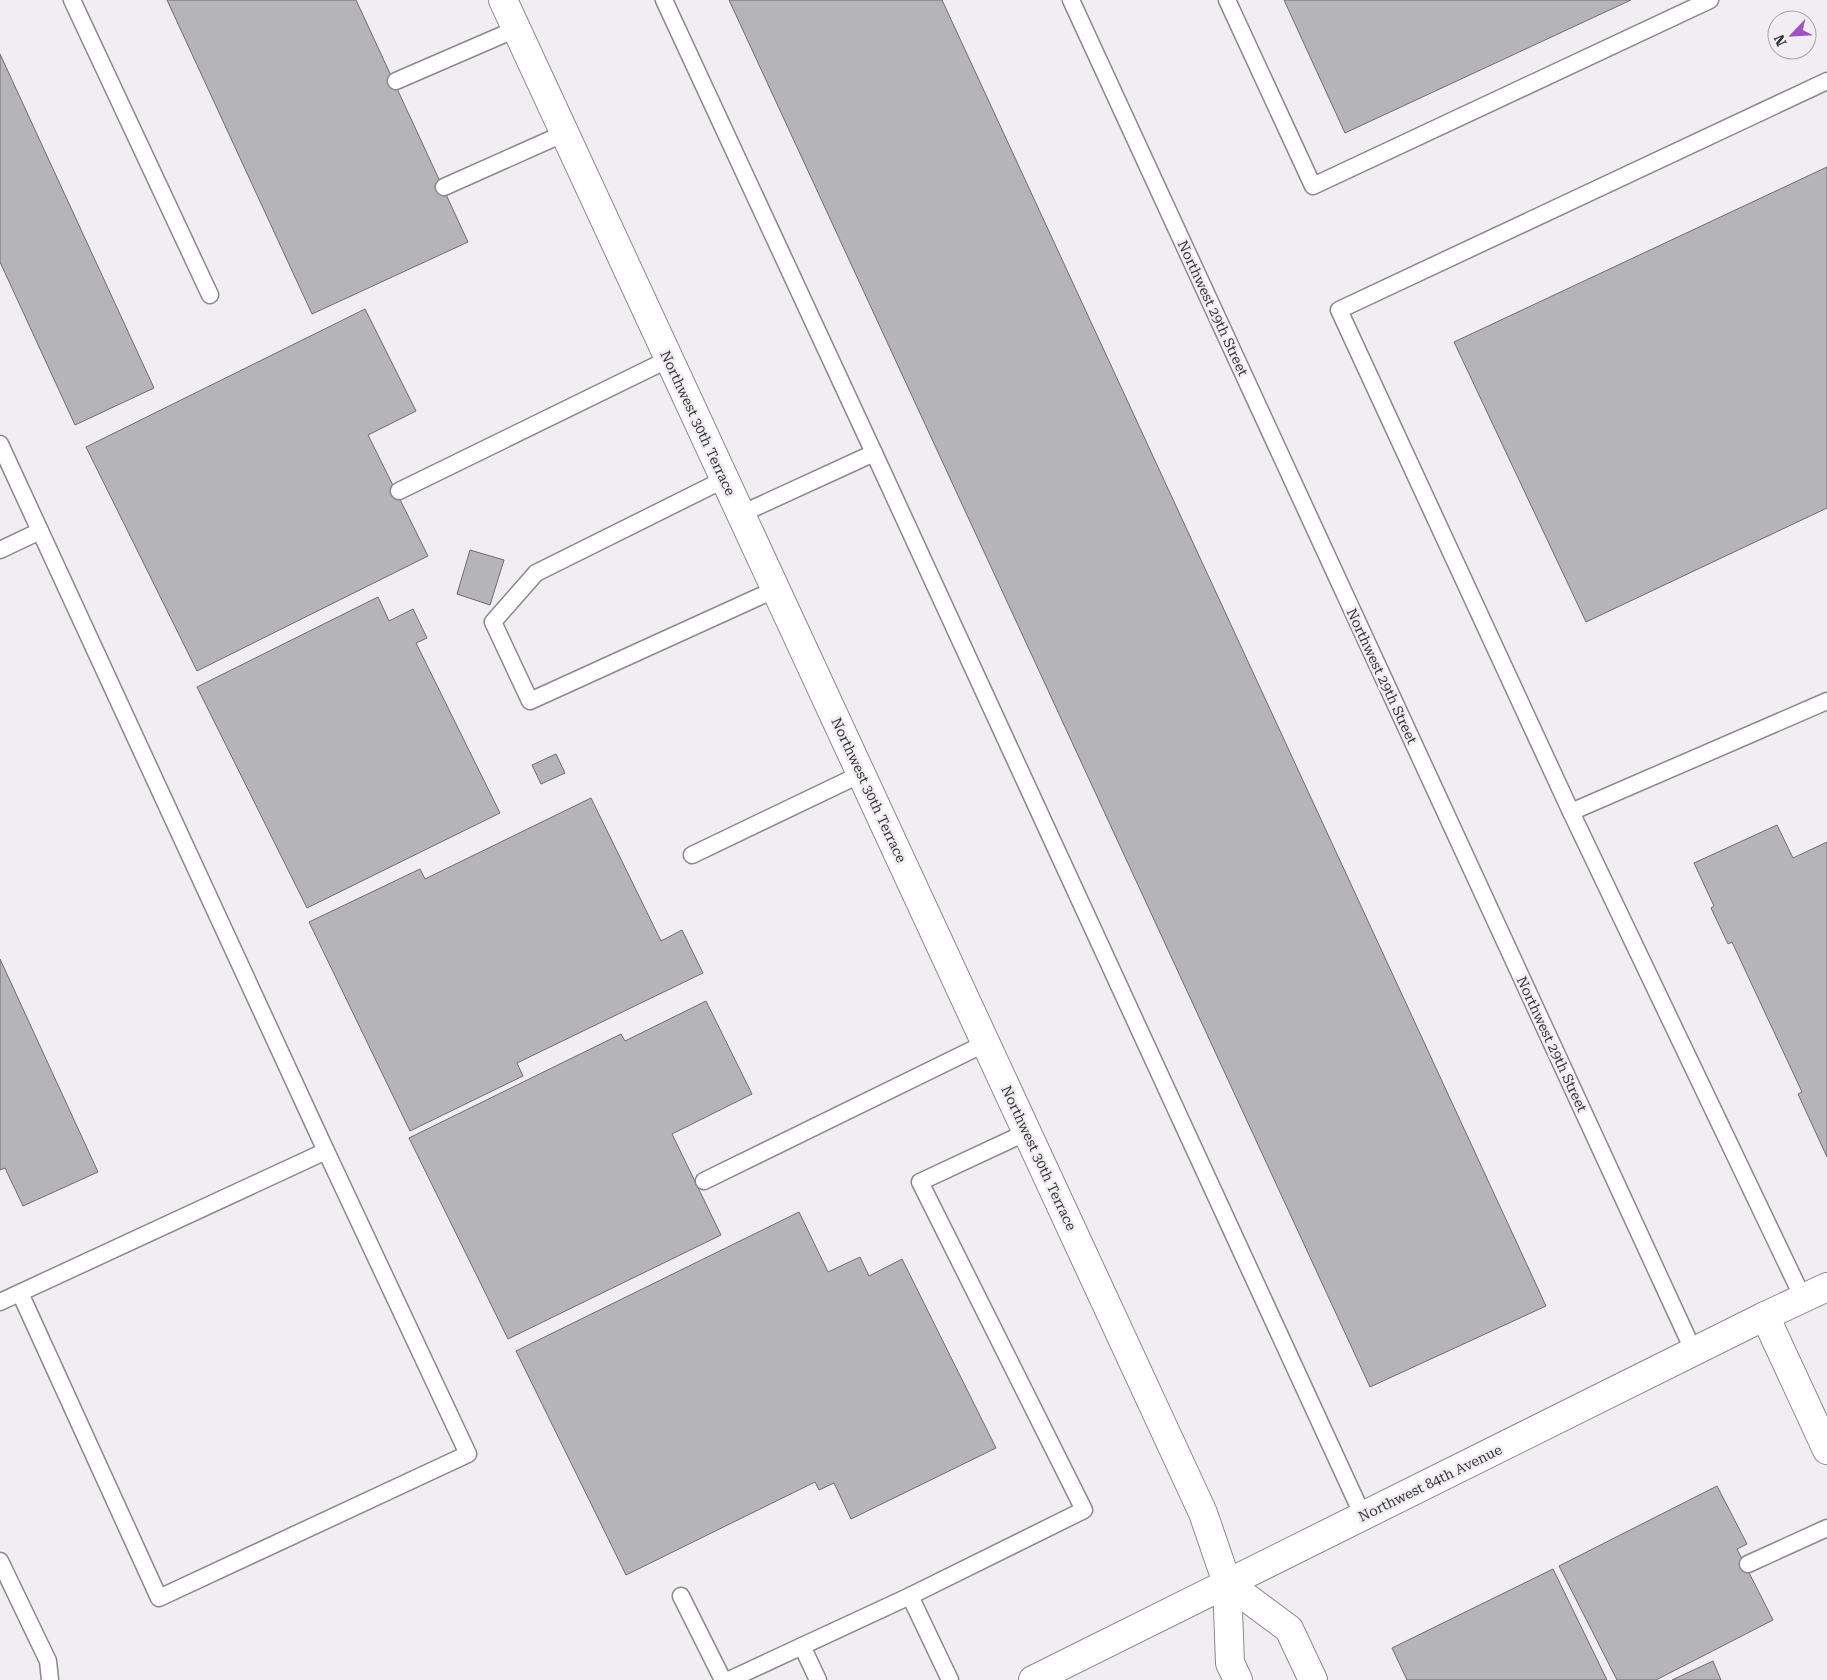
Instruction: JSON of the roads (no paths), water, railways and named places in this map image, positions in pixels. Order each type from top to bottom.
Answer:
[{"type":"street","name":"Northwest 30th Terrace","points":[[503,0],[1202,1513],[1227,1583],[1230,1663],[1238,1680]]},
{"type":"street","name":"Northwest 84th Avenue","points":[[1033,1680],[1815,1292]]},
{"type":"street","points":[[1765,1316],[1827,1450]]},
{"type":"street","points":[[1227,1583],[1288,1629],[1314,1680]]},
{"type":"lane","points":[[72,0],[210,295]]},
{"type":"lane","points":[[664,0],[1363,1516]]},
{"type":"lane","name":"Northwest 29th Street","points":[[1070,0],[1694,1352]]},
{"type":"lane","points":[[1227,0],[1313,186],[1710,0]]},
{"type":"lane","points":[[396,82],[516,29]]},
{"type":"lane","points":[[1815,1292],[1571,812],[1339,310],[1827,81]]},
{"type":"lane","points":[[444,187],[565,133]]},
{"type":"lane","points":[[399,491],[669,359]]},
{"type":"lane","points":[[0,444],[468,1454],[159,1598],[20,1293]]},
{"type":"lane","points":[[741,514],[874,453]]},
{"type":"lane","points":[[725,479],[536,573],[493,622],[530,701],[776,589]]},
{"type":"lane","points":[[0,550],[40,531]]},
{"type":"lane","points":[[1571,812],[1827,701]]},
{"type":"lane","points":[[692,856],[861,774]]},
{"type":"lane","points":[[704,1181],[986,1043]]},
{"type":"lane","points":[[729,1680],[910,1596],[1084,1510],[920,1182],[1027,1132]]},
{"type":"lane","points":[[0,1302],[326,1151]]},
{"type":"lane","points":[[1748,1564],[1827,1528]]},
{"type":"lane","points":[[0,1560],[48,1661],[50,1680]]},
{"type":"lane","points":[[681,1596],[723,1680]]},
{"type":"lane","points":[[910,1596],[950,1680]]},
{"type":"lane","points":[[802,1646],[818,1680]]}]
